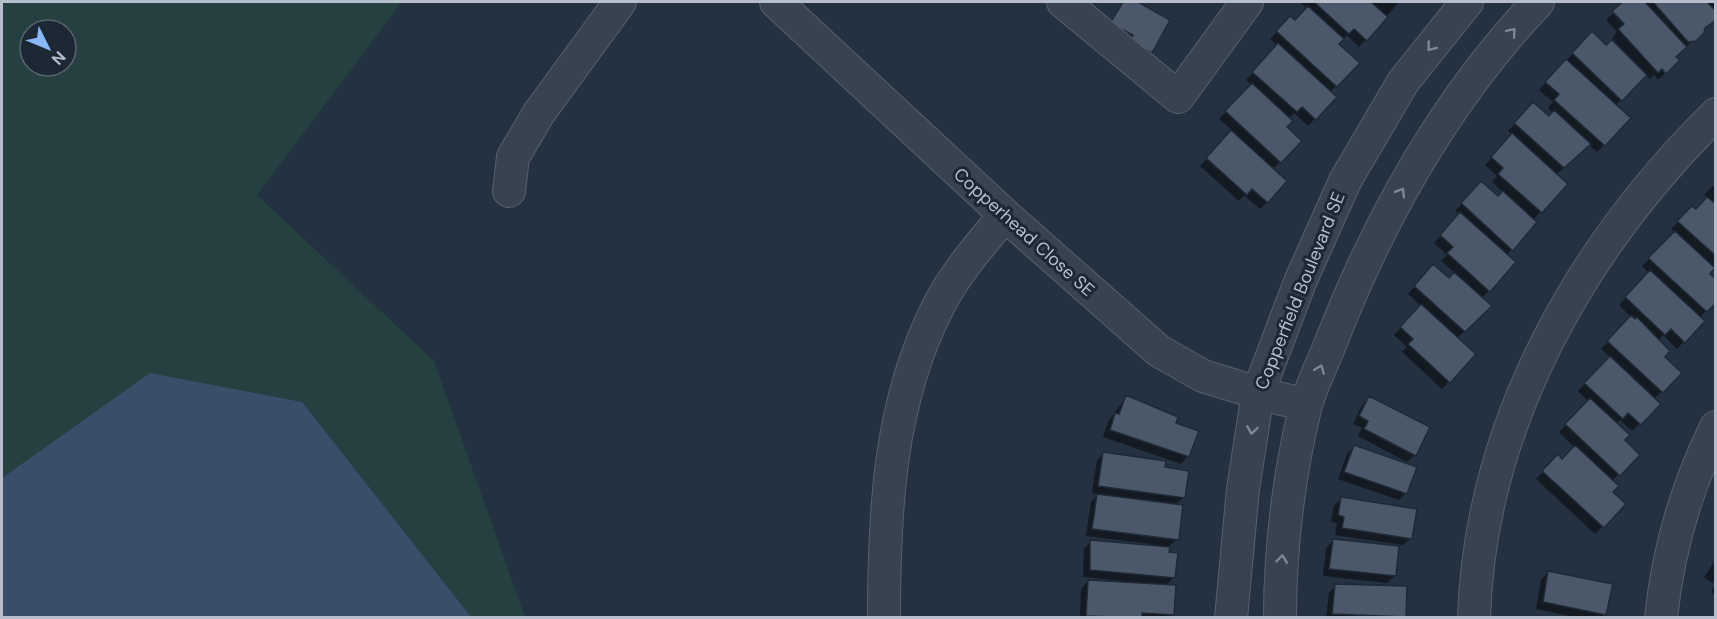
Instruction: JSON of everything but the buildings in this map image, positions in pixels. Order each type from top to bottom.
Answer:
[{"type":"street","points":[[509,191],[513,157],[518,148],[539,113],[620,2]]},
{"type":"street","name":"Copperhead Close SE","points":[[776,2],[1005,215],[1159,351],[1203,376],[1306,405]]},
{"type":"street","points":[[1063,2],[1178,97],[1247,2]]},
{"type":"street","name":"Copperfield Boulevard SE","points":[[1231,618],[1243,489],[1258,393],[1300,282],[1345,181],[1403,82],[1467,2]]},
{"type":"street","points":[[1280,618],[1280,577],[1291,490],[1306,405],[1346,304],[1394,204],[1476,75],[1538,2]]},
{"type":"street","points":[[1474,618],[1480,547],[1489,505],[1506,442],[1544,347],[1573,291],[1626,214],[1676,153],[1716,114]]},
{"type":"street","points":[[884,618],[887,493],[897,426],[915,365],[938,307],[969,258],[1005,215]]},
{"type":"street","points":[[1661,618],[1670,559],[1684,499],[1712,445]]},
{"type":"green space","points":[[2,2],[402,2],[257,195],[434,361],[525,617],[2,617]]},
{"type":"water","points":[[150,373],[302,402],[471,617],[2,617],[2,478]]}]
